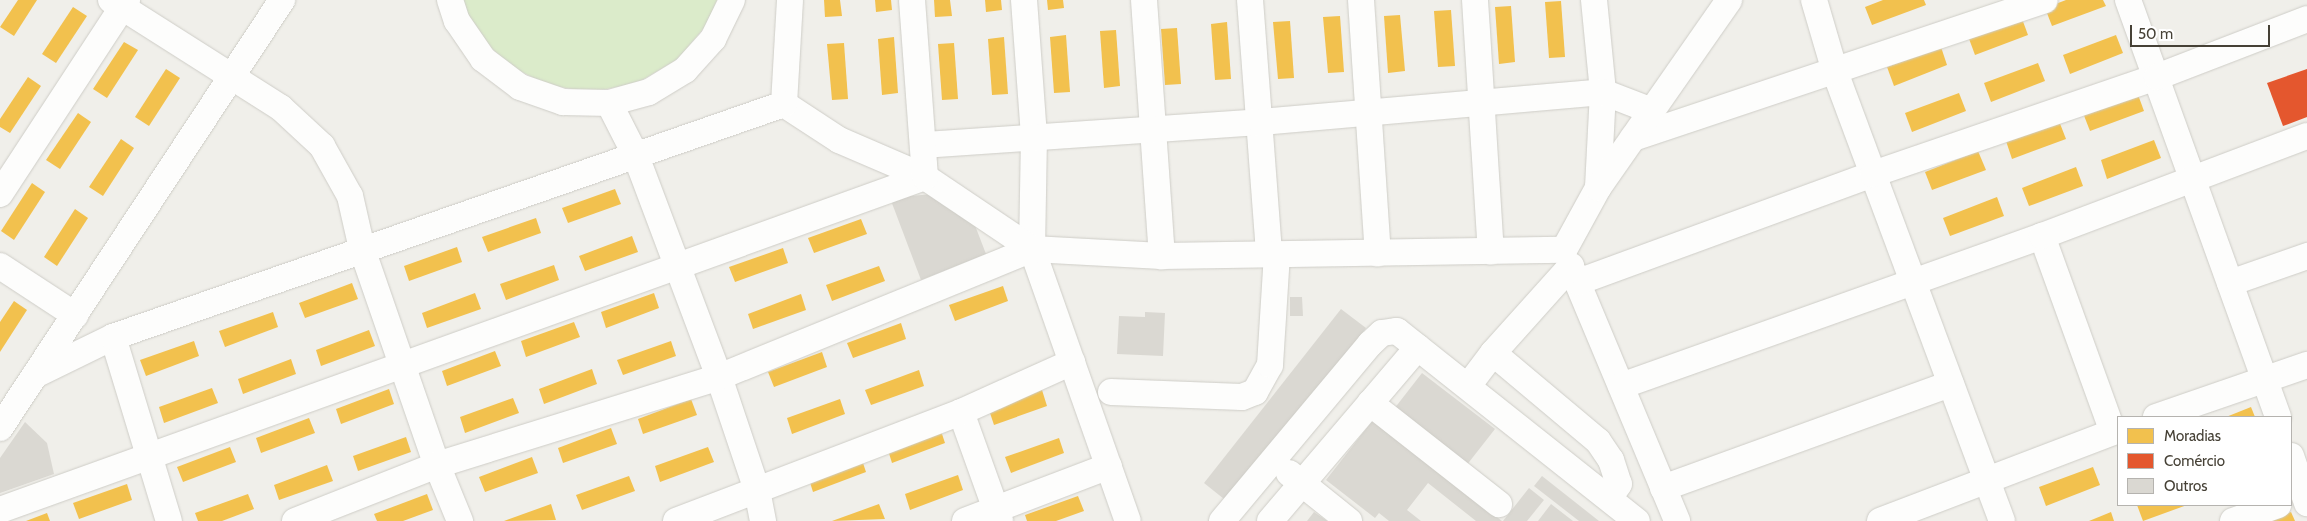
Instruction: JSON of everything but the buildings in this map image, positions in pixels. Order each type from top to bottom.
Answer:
[{"type":"street","points":[[0,428],[282,0]]},
{"type":"street","points":[[450,0],[457,21],[483,59],[520,87],[563,102],[609,103],[649,92],[685,70],[713,40],[733,1]]},
{"type":"street","points":[[784,104],[790,0]]},
{"type":"street","points":[[912,0],[925,177]]},
{"type":"street","points":[[1024,0],[1034,136],[1032,249],[1128,521]]},
{"type":"street","points":[[1144,0],[1162,256]]},
{"type":"street","points":[[1111,392],[1242,397],[1255,392],[1270,365],[1273,254],[1250,0]]},
{"type":"street","points":[[1361,0],[1366,113],[1378,253]]},
{"type":"street","points":[[1475,0],[1491,251]]},
{"type":"street","points":[[1594,0],[1603,92],[1598,188]]},
{"type":"street","points":[[1468,386],[1492,353],[1571,266],[1598,188],[1729,0]]},
{"type":"street","points":[[1814,0],[1835,72],[2002,521]]},
{"type":"street","points":[[1633,138],[1835,72],[2045,0]]},
{"type":"street","points":[[2128,0],[2278,416]]},
{"type":"street","points":[[0,194],[120,2],[281,108],[322,146],[350,196],[362,249],[437,465],[460,521]]},
{"type":"street","points":[[295,521],[437,465],[719,377],[1032,249],[1162,256],[1491,251],[1571,266],[1873,174],[2157,77],[2307,19]]},
{"type":"street","points":[[924,145],[1261,122],[1482,100],[1603,92],[1652,111]]},
{"type":"street","points":[[609,103],[636,156],[719,377],[757,490],[762,521]]},
{"type":"street","points":[[35,375],[113,337],[784,104]]},
{"type":"street","points":[[784,104],[839,140],[925,177],[1032,249]]},
{"type":"street","points":[[1621,386],[2042,236],[2307,136]]},
{"type":"street","points":[[0,510],[403,368],[925,177]]},
{"type":"street","points":[[1880,521],[2116,431],[2042,236]]},
{"type":"street","points":[[2230,283],[2307,256]]},
{"type":"street","points":[[0,266],[75,315]]},
{"type":"street","points":[[1571,266],[1677,521]]},
{"type":"street","points":[[1222,521],[1382,333],[1397,331],[1610,497],[1637,521]]},
{"type":"street","points":[[113,337],[169,521]]},
{"type":"street","points":[[1270,521],[1418,347]]},
{"type":"street","points":[[1492,353],[1598,441],[1611,460],[1619,484],[1610,497]]},
{"type":"street","points":[[676,521],[961,412],[1072,362]]},
{"type":"street","points":[[2159,416],[2307,365]]},
{"type":"street","points":[[1663,488],[1951,384]]},
{"type":"street","points":[[1370,403],[1499,504]]},
{"type":"street","points":[[961,412],[998,516]]},
{"type":"street","points":[[1272,460],[1349,521]]},
{"type":"street","points":[[2292,460],[2302,498]]},
{"type":"street","points":[[965,521],[998,516],[1109,466]]},
{"type":"street","points":[[2233,521],[2275,506]]},
{"type":"green space","points":[[460,0],[717,0],[708,23],[678,59],[637,83],[591,92],[548,85],[510,66],[479,36]]}]
